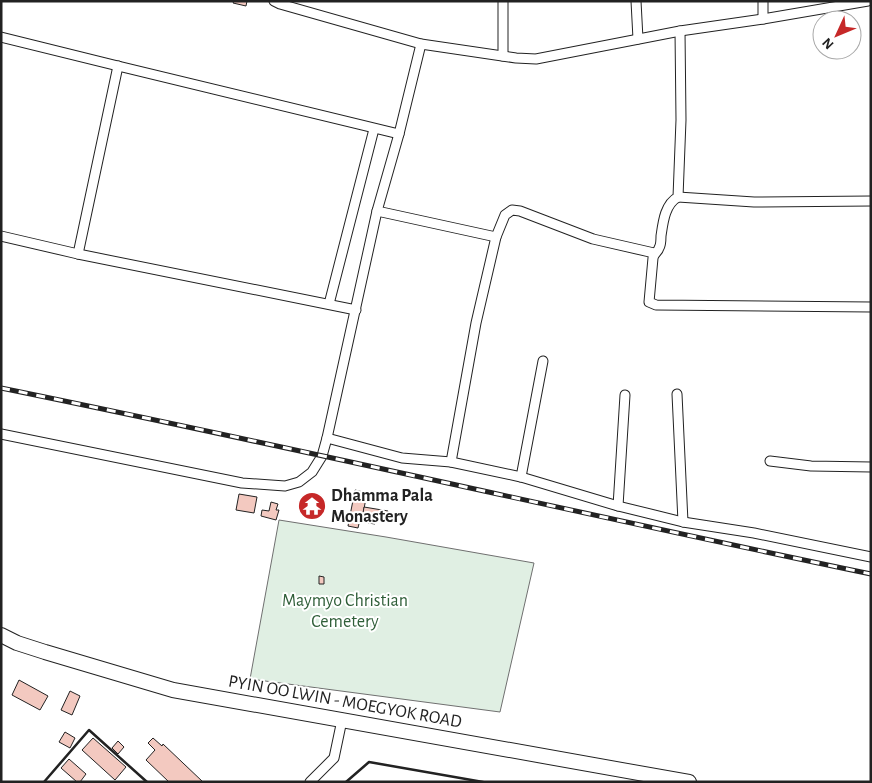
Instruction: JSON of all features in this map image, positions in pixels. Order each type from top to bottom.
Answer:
[{"type":"main road","name":"PYIN OO LWIN - MOEGYOK ROAD","points":[[1,635],[17,643],[45,652],[173,690],[689,782]]},
{"type":"street","points":[[274,1],[421,44],[516,58],[536,58],[680,31],[763,20],[868,1]]},
{"type":"street","points":[[503,1],[503,56]]},
{"type":"street","points":[[636,1],[638,39]]},
{"type":"street","points":[[763,1],[763,20]]},
{"type":"street","points":[[678,197],[681,120],[680,31]]},
{"type":"street","points":[[1,37],[399,134]]},
{"type":"street","points":[[1,434],[242,483],[285,486],[299,482],[312,472],[322,456],[327,438],[377,211],[399,134],[421,44]]},
{"type":"street","points":[[78,254],[118,66]]},
{"type":"street","points":[[328,304],[374,129]]},
{"type":"street","points":[[871,202],[754,202],[678,197],[672,200],[662,224],[659,248],[654,253],[649,302],[656,305],[871,307]]},
{"type":"street","points":[[451,462],[476,322],[496,237],[505,215],[512,210],[520,211],[593,239],[654,253]]},
{"type":"street","points":[[377,211],[496,237]]},
{"type":"street","points":[[1,236],[78,254],[356,310]]},
{"type":"street","points":[[521,477],[543,360]]},
{"type":"street","points":[[618,506],[625,394]]},
{"type":"street","points":[[677,394],[683,522]]},
{"type":"street","points":[[327,438],[402,458],[451,462],[521,477],[618,506],[683,522],[754,533],[871,557]]},
{"type":"street","points":[[770,460],[811,466],[871,466]]},
{"type":"street","points":[[310,782],[334,758],[342,720]]},
{"type":"green space","name":"Maymyo Christian Cemetery","points":[[279,520],[534,563],[500,712],[250,679]]},
{"type":"building","points":[[234,1],[247,1],[246,6],[233,3]]},
{"type":"building","points":[[355,490],[367,493],[358,528],[348,526]]},
{"type":"building","points":[[239,494],[257,497],[254,513],[236,510]]},
{"type":"building","points":[[271,502],[278,504],[276,510],[279,510],[276,520],[261,516],[262,510],[269,511]]},
{"type":"building","points":[[364,507],[388,511],[387,522],[376,520],[375,524],[368,523],[368,520],[362,519]]},
{"type":"building","points":[[319,576],[324,577],[324,584],[319,584]]},
{"type":"building","points":[[19,680],[48,696],[40,710],[12,695]]},
{"type":"building","points":[[70,691],[80,696],[72,715],[61,710]]},
{"type":"building","points":[[65,732],[75,738],[70,748],[59,742]]},
{"type":"building","points":[[93,738],[126,767],[115,780],[82,750]]},
{"type":"building","points":[[153,738],[162,746],[163,744],[203,782],[169,782],[146,760],[155,750],[148,743]]},
{"type":"building","points":[[118,741],[124,747],[118,754],[112,748]]},
{"type":"building","points":[[69,759],[86,774],[80,782],[77,782],[61,768]]},
{"type":"railway","points":[[1,388],[871,574]]},
{"type":"wall","points":[[44,782],[89,730],[147,782]]},
{"type":"wall","points":[[346,782],[369,762],[483,782]]},
{"type":"place","name":"Dhamma Pala Monastery","points":[[312,506]]}]
